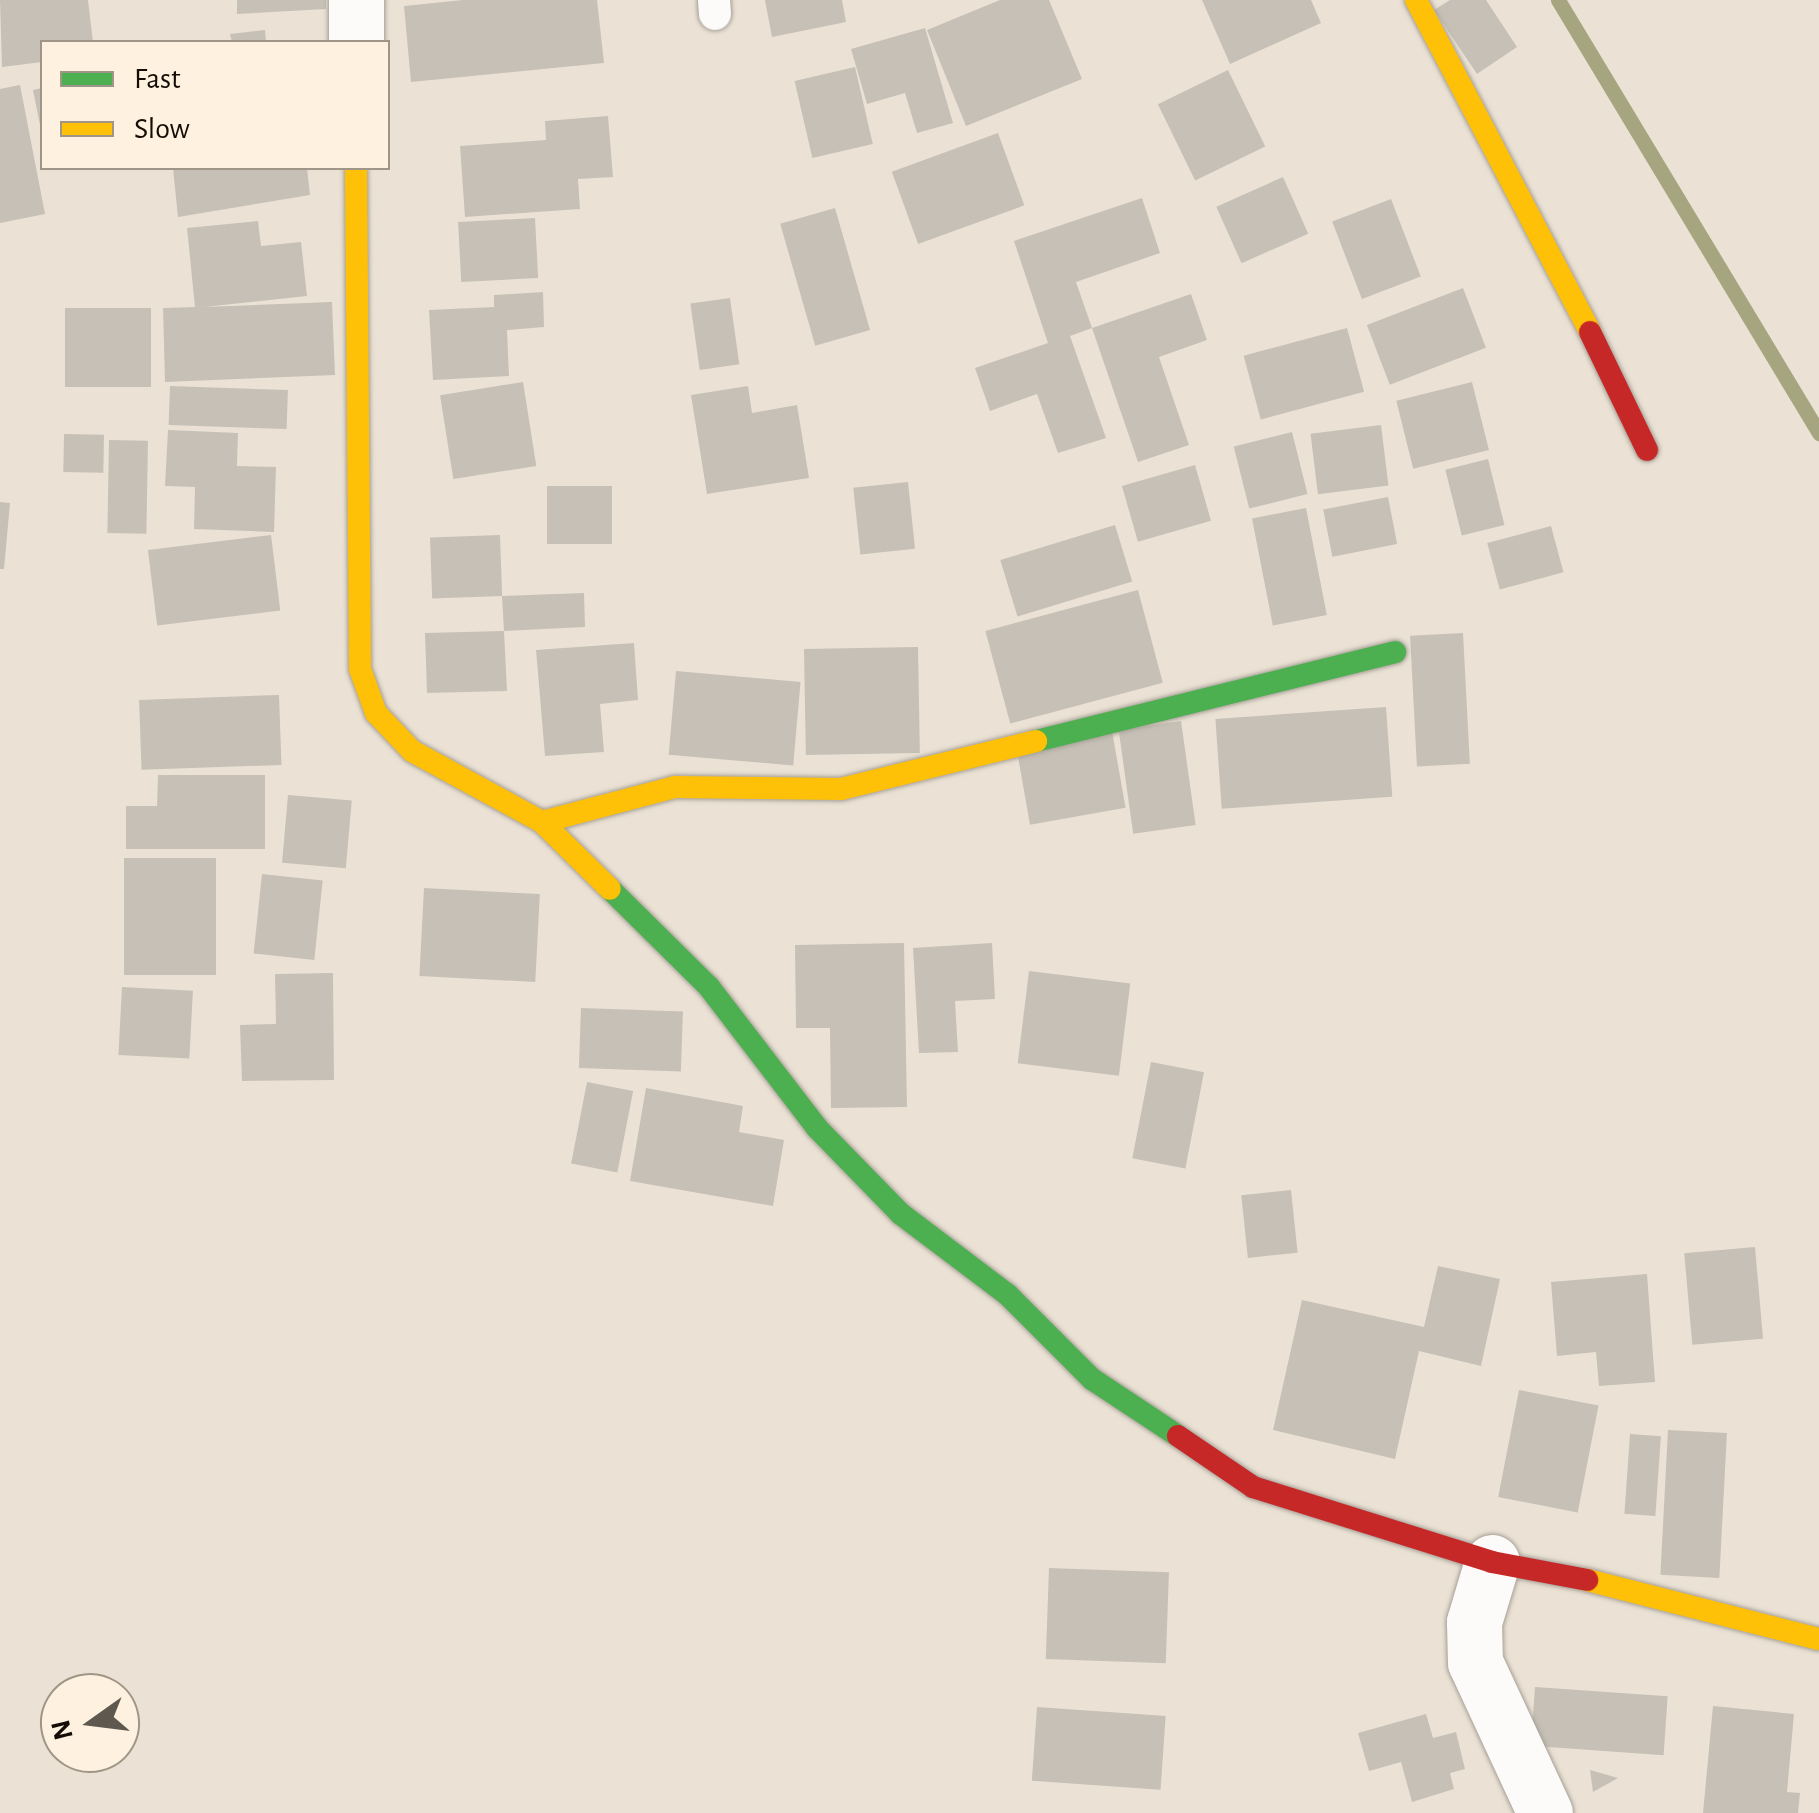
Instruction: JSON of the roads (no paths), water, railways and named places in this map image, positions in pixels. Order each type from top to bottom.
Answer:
[{"type":"street","points":[[356,0],[356,40]]},
{"type":"street","points":[[1416,0],[1510,162],[1646,450]]},
{"type":"street","points":[[356,170],[360,669],[376,713],[412,752],[542,822],[709,987],[857,1173],[1008,1295],[1092,1379],[1252,1487],[1484,1588],[1709,1604],[1819,1639]]},
{"type":"street","points":[[542,822],[674,788],[842,790],[1395,652]]},
{"type":"street","points":[[1484,1588],[1481,1678],[1545,1813]]},
{"type":"waterway","points":[[1558,0],[1819,433]]}]
